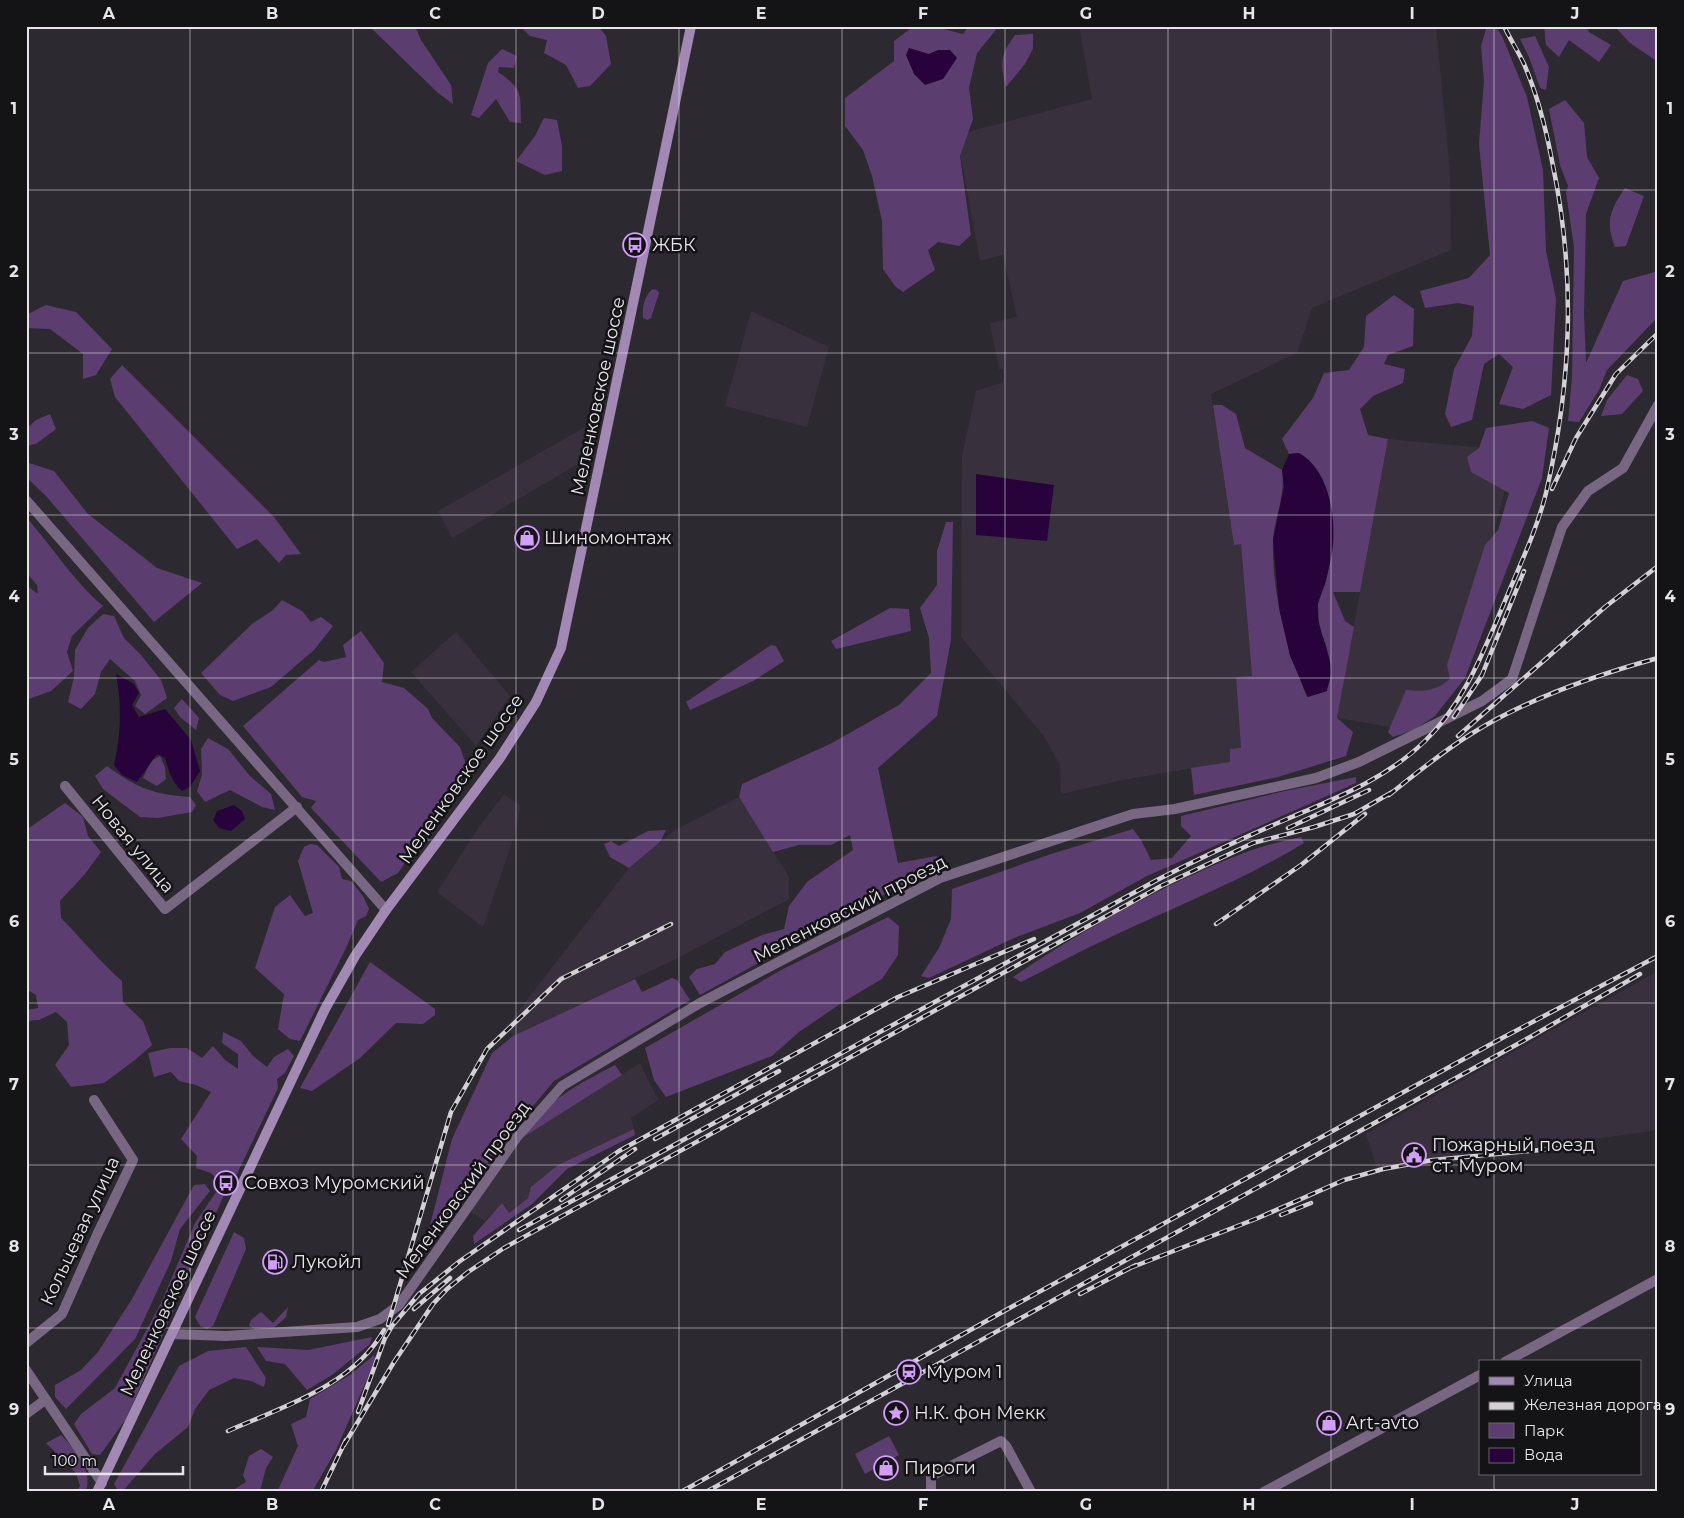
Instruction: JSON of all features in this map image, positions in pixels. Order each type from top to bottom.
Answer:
[{"type":"main road","name":"Меленковское шоссе","points":[[100,1488],[325,1009],[355,956],[386,910],[500,758],[536,702],[562,648],[691,26]]},
{"type":"street","name":"Меленковский проезд","points":[[173,1334],[226,1336],[356,1327],[380,1319],[399,1306],[517,1137],[562,1086],[700,1003],[940,878],[1132,814],[1175,809],[1316,778],[1359,762],[1482,700],[1512,678],[1562,527],[1588,491],[1623,468],[1658,405]]},
{"type":"street","points":[[26,500],[386,910]]},
{"type":"street","name":"Новая улица","points":[[65,786],[165,909],[297,807]]},
{"type":"street","name":"Кольцевая улица","points":[[26,1343],[62,1314],[133,1160],[94,1100]]},
{"type":"street","points":[[1509,1360],[1658,1279]]},
{"type":"street","points":[[26,1370],[100,1488]]},
{"type":"street","points":[[1264,1492],[1479,1376]]},
{"type":"street","points":[[26,1414],[45,1400]]},
{"type":"street","points":[[932,1492],[931,1476],[1001,1441],[1006,1446],[1031,1492]]},
{"type":"shaded area","points":[[1079,26],[1436,26],[1450,173],[1451,250],[1312,308],[1297,353],[1211,394],[1234,544],[1241,544],[1252,676],[1236,678],[1241,748],[1230,762],[1122,780],[1061,794],[1060,765],[1043,735],[961,637],[962,456],[976,391],[1002,383],[1004,375],[1002,369],[999,369],[990,323],[1017,317],[1003,255],[980,261],[957,135],[1092,99]]},
{"type":"shaded area","points":[[751,311],[829,347],[807,427],[725,406]]},
{"type":"shaded area","points":[[587,426],[578,464],[452,538],[438,511]]},
{"type":"shaded area","points":[[1388,439],[1516,451],[1451,682],[1408,730],[1337,718]]},
{"type":"shaded area","points":[[456,632],[510,696],[476,746],[411,672]]},
{"type":"shaded area","points":[[504,794],[520,806],[516,831],[483,927],[437,892],[479,827]]},
{"type":"shaded area","points":[[739,797],[789,877],[789,899],[678,958],[513,1036],[506,1027],[629,868],[675,830]]},
{"type":"shaded area","points":[[1658,971],[1658,1130],[1377,1169],[1366,1134]]},
{"type":"shaded area","points":[[640,1063],[658,1100],[631,1118],[634,1129],[558,1165],[528,1198],[508,1213],[501,1204],[485,1221],[469,1211],[522,1138]]},
{"type":"green space","points":[[369,26],[415,26],[421,40],[451,85],[453,104],[438,93]]},
{"type":"green space","points":[[520,26],[598,26],[606,36],[611,64],[590,86],[578,88],[566,65],[544,53],[547,40],[530,36]]},
{"type":"green space","points":[[914,26],[932,26],[963,34],[969,26],[999,26],[977,53],[969,88],[973,119],[960,156],[971,235],[959,246],[938,242],[928,250],[935,270],[903,292],[895,286],[883,269],[882,221],[872,176],[863,150],[845,126],[845,98],[894,61],[894,41]]},
{"type":"green space","points":[[1487,26],[1495,26],[1502,36],[1527,97],[1543,170],[1546,251],[1556,299],[1551,395],[1523,409],[1499,404],[1513,367],[1499,354],[1484,364],[1472,420],[1451,427],[1445,414],[1454,369],[1472,336],[1474,306],[1458,303],[1425,308],[1420,291],[1469,278],[1490,255],[1479,144],[1484,81],[1481,46]]},
{"type":"green space","points":[[1544,26],[1586,26],[1589,32],[1611,45],[1599,62],[1569,40],[1559,57],[1546,45]]},
{"type":"green space","points":[[1614,26],[1658,26],[1658,62],[1630,43]]},
{"type":"green space","points":[[1033,34],[1033,49],[1025,64],[1006,87],[1002,65],[1006,48],[1015,35]]},
{"type":"green space","points":[[1535,36],[1549,67],[1546,90],[1540,88],[1529,57],[1520,39]]},
{"type":"green space","points":[[502,49],[517,56],[514,68],[499,67],[498,72],[512,83],[519,93],[521,123],[510,122],[496,99],[479,118],[471,115],[488,63]]},
{"type":"green space","points":[[1565,100],[1584,123],[1587,157],[1599,178],[1586,214],[1584,314],[1586,363],[1623,281],[1658,271],[1658,317],[1607,370],[1599,390],[1579,422],[1568,421],[1572,377],[1574,247],[1566,193],[1568,186],[1560,165],[1549,109]]},
{"type":"green space","points":[[544,118],[557,120],[562,146],[562,171],[545,175],[516,161],[535,136]]},
{"type":"green space","points":[[1625,188],[1644,196],[1626,246],[1615,247],[1610,230],[1611,216]]},
{"type":"green space","points":[[652,289],[657,290],[659,293],[651,318],[648,320],[643,318],[643,307],[645,299]]},
{"type":"green space","points":[[1394,295],[1414,309],[1413,346],[1388,355],[1384,364],[1405,369],[1403,383],[1373,396],[1360,409],[1368,435],[1388,439],[1360,592],[1333,592],[1345,621],[1354,627],[1337,718],[1353,732],[1346,756],[1278,777],[1194,795],[1191,768],[1230,762],[1230,749],[1241,748],[1236,677],[1252,676],[1241,544],[1234,545],[1213,405],[1222,405],[1236,414],[1245,448],[1282,470],[1283,480],[1275,524],[1273,562],[1282,621],[1293,660],[1307,697],[1327,691],[1326,645],[1319,628],[1318,604],[1326,582],[1332,551],[1332,515],[1325,486],[1299,453],[1289,454],[1282,439],[1313,398],[1324,373],[1349,370],[1364,347],[1366,316]]},
{"type":"green space","points":[[46,305],[76,312],[112,349],[96,375],[83,379],[83,354],[50,329],[26,328],[26,315]]},
{"type":"green space","points":[[122,365],[274,517],[301,554],[286,555],[279,563],[257,539],[237,549],[115,397],[110,379]]},
{"type":"green space","points":[[1627,375],[1638,379],[1643,391],[1622,414],[1601,416],[1607,400]]},
{"type":"green space","points":[[50,414],[56,429],[36,444],[26,446],[26,429],[36,420]]},
{"type":"green space","points":[[1532,421],[1549,428],[1542,478],[1465,678],[1435,716],[1414,730],[1393,737],[1388,732],[1406,690],[1430,690],[1450,679],[1447,665],[1485,545],[1498,530],[1509,493],[1471,472],[1467,457],[1479,448],[1486,428]]},
{"type":"green space","points":[[26,462],[54,471],[88,514],[157,568],[202,583],[154,622],[46,496],[26,477]]},
{"type":"green space","points":[[26,517],[82,586],[103,606],[72,636],[67,652],[73,671],[51,691],[26,700],[26,626],[29,626],[26,623],[26,585],[38,594],[37,585],[26,572]]},
{"type":"green space","points":[[946,522],[953,522],[951,640],[937,716],[878,768],[898,863],[937,856],[936,873],[900,886],[700,995],[689,977],[697,969],[715,964],[725,952],[762,935],[784,929],[789,906],[807,882],[853,850],[850,835],[831,845],[799,845],[773,852],[739,797],[742,784],[830,744],[899,705],[931,673],[929,638],[920,608],[937,585],[937,551]]},
{"type":"green space","points":[[282,600],[302,611],[311,622],[321,617],[333,626],[314,650],[271,687],[233,701],[220,695],[201,673],[252,624],[273,610]]},
{"type":"green space","points":[[890,608],[909,609],[911,631],[836,649],[831,641]]},
{"type":"green space","points":[[103,614],[114,616],[124,638],[141,655],[161,680],[167,698],[145,714],[135,706],[141,695],[135,681],[110,659],[101,672],[95,694],[81,709],[68,702],[74,677],[75,650],[88,628]]},
{"type":"green space","points":[[361,631],[384,663],[382,682],[404,688],[428,709],[432,718],[460,747],[468,770],[398,873],[381,882],[311,808],[316,801],[302,797],[243,726],[319,660],[324,662],[346,657],[343,645]]},
{"type":"green space","points":[[771,645],[776,646],[784,661],[753,681],[690,710],[686,702]]},
{"type":"green space","points":[[182,699],[199,718],[196,730],[180,717],[174,708]]},
{"type":"green space","points":[[208,738],[228,749],[250,776],[271,794],[275,810],[262,807],[230,790],[205,802],[197,791],[202,775],[201,749]]},
{"type":"green space","points":[[160,756],[165,767],[166,779],[157,786],[143,778],[151,761]]},
{"type":"green space","points":[[107,766],[136,785],[155,792],[190,797],[196,805],[192,812],[158,818],[140,817],[103,789],[95,776]]},
{"type":"green space","points":[[1356,777],[1356,783],[1147,876],[1080,913],[1014,938],[929,978],[921,976],[939,948],[951,919],[952,889],[1051,854],[1133,829],[1151,860],[1172,858],[1191,836],[1181,826],[1181,816],[1285,791]]},
{"type":"green space","points":[[65,803],[83,817],[88,836],[101,852],[85,874],[60,901],[61,918],[122,981],[123,1002],[143,1021],[152,1045],[104,1083],[71,1087],[55,1065],[69,1045],[67,1022],[56,1012],[39,1020],[26,1021],[26,1010],[38,1008],[36,995],[26,989],[26,830]]},
{"type":"green space","points":[[666,830],[660,842],[629,868],[610,857],[604,844],[611,841],[619,846],[648,831]]},
{"type":"green space","points":[[1301,837],[1304,843],[1234,881],[1101,941],[1021,982],[1013,977],[1069,941],[1157,892],[1249,851]]},
{"type":"green space","points":[[310,844],[317,845],[339,867],[342,879],[351,881],[363,896],[369,909],[366,916],[358,920],[300,1041],[290,1039],[278,1029],[284,994],[255,968],[275,907],[290,895],[305,916],[313,913],[298,861],[304,847]]},
{"type":"green space","points":[[888,917],[899,926],[898,955],[882,979],[843,1002],[799,1032],[772,1056],[666,1097],[654,1080],[645,1048],[783,969]]},
{"type":"green space","points":[[370,962],[435,1009],[435,1015],[423,1024],[396,1023],[360,1058],[312,1091],[300,1088]]},
{"type":"green space","points":[[672,978],[677,980],[690,1000],[554,1081],[502,1143],[431,1241],[426,1241],[452,1139],[492,1053],[513,1036],[635,979],[642,992]]},
{"type":"green space","points":[[223,1032],[241,1041],[253,1056],[267,1067],[274,1057],[288,1049],[294,1056],[285,1073],[277,1079],[278,1088],[237,1174],[226,1179],[217,1179],[211,1173],[196,1168],[197,1156],[181,1139],[211,1092],[196,1085],[179,1081],[171,1072],[154,1077],[148,1053],[170,1048],[187,1048],[202,1058],[213,1046],[225,1060],[238,1069],[238,1054],[222,1043]]},
{"type":"green space","points":[[615,1065],[622,1075],[522,1138],[540,1114],[551,1104],[575,1087]]},
{"type":"green space","points":[[634,1129],[635,1135],[567,1169],[532,1204],[474,1244],[473,1236],[502,1203],[509,1213],[528,1198],[531,1187],[558,1165]]},
{"type":"green space","points":[[205,1184],[210,1191],[180,1229],[171,1261],[135,1339],[66,1409],[55,1397],[55,1385],[81,1370],[98,1352],[132,1299],[194,1185]]},
{"type":"green space","points":[[216,1192],[224,1195],[126,1419],[100,1455],[92,1454],[74,1424],[81,1414],[115,1388],[161,1303],[195,1223]]},
{"type":"green space","points":[[234,1232],[244,1238],[246,1249],[213,1326],[207,1329],[200,1326],[195,1317]]},
{"type":"green space","points":[[288,1307],[286,1317],[274,1328],[255,1329],[249,1326],[251,1320],[261,1312],[273,1323]]},
{"type":"green space","points":[[372,1337],[370,1344],[332,1375],[307,1390],[285,1364],[266,1361],[257,1347],[308,1350]]},
{"type":"green space","points":[[246,1347],[266,1378],[264,1387],[251,1381],[234,1378],[209,1390],[195,1409],[188,1427],[155,1454],[122,1492],[119,1492],[114,1484],[179,1366],[208,1351]]},
{"type":"green space","points":[[374,1355],[376,1359],[336,1450],[312,1492],[277,1492],[298,1446],[291,1424],[306,1417],[310,1399],[350,1375]]},
{"type":"green space","points":[[61,1435],[82,1461],[87,1477],[85,1492],[76,1492],[80,1486],[76,1473],[46,1443]]},
{"type":"green space","points":[[889,1436],[899,1455],[865,1474],[855,1454]]},
{"type":"green space","points":[[261,1449],[273,1457],[266,1468],[260,1491],[230,1492],[246,1482],[243,1475],[249,1456]]},
{"type":"water","points":[[909,48],[929,54],[938,50],[950,50],[957,58],[943,79],[925,85],[914,74],[906,55]]},
{"type":"water","points":[[1299,453],[1310,461],[1324,483],[1332,511],[1333,526],[1332,553],[1319,601],[1318,613],[1329,655],[1331,674],[1327,691],[1308,697],[1290,656],[1279,608],[1273,540],[1284,487],[1282,470],[1289,454]]},
{"type":"water","points":[[976,474],[1054,485],[1047,541],[976,535]]},
{"type":"water","points":[[116,674],[134,684],[139,693],[132,705],[139,717],[165,709],[191,740],[200,771],[190,787],[182,791],[178,787],[169,772],[165,758],[157,754],[137,782],[122,775],[114,765],[120,720]]},
{"type":"water","points":[[234,805],[242,811],[245,819],[231,831],[219,828],[213,820],[217,811]]},
{"type":"railway","points":[[519,1230],[1157,880],[1377,777],[1410,754],[1438,727],[1461,695],[1479,661],[1537,523],[1555,451],[1566,369],[1568,286],[1560,203],[1547,137],[1537,99],[1529,75],[1504,26]]},
{"type":"railway","points":[[1552,489],[1576,438],[1616,374],[1658,333]]},
{"type":"railway","points":[[1458,736],[1605,607],[1658,566]]},
{"type":"railway","points":[[1454,717],[1482,675],[1524,571]]},
{"type":"railway","points":[[1389,795],[1460,741],[1514,710],[1610,672],[1658,658]]},
{"type":"railway","points":[[1288,828],[1369,790]]},
{"type":"railway","points":[[344,1445],[394,1362],[433,1304],[447,1289],[468,1272],[504,1248],[1161,886],[1253,843],[1354,814],[1394,791]]},
{"type":"railway","points":[[1216,924],[1301,865],[1365,814]]},
{"type":"railway","points":[[388,1325],[451,1112],[487,1049],[561,979],[671,924]]},
{"type":"railway","points":[[358,1412],[385,1338],[392,1326],[419,1294],[460,1261],[619,1151],[898,997],[1034,939]]},
{"type":"railway","points":[[681,1492],[1006,1310],[1504,1037],[1658,956]]},
{"type":"railway","points":[[706,1492],[1532,1036],[1640,974]]},
{"type":"railway","points":[[655,1139],[779,1071]]},
{"type":"railway","points":[[1130,1268],[1258,1218],[1344,1180],[1383,1169],[1433,1160],[1572,1147]]},
{"type":"railway","points":[[561,1200],[635,1149]]},
{"type":"railway","points":[[1281,1215],[1311,1203]]},
{"type":"railway","points":[[1080,1294],[1136,1265]]},
{"type":"railway","points":[[414,1309],[450,1278]]},
{"type":"railway","points":[[228,1431],[293,1403],[335,1380],[354,1366],[371,1349],[384,1330]]},
{"type":"railway","points":[[321,1492],[346,1440]]},
{"type":"place","name":"ЖБК","points":[[635,245]]},
{"type":"place","name":"Шиномонтаж","points":[[527,538]]},
{"type":"place","name":"Пожарный поезд ст. Муром","points":[[1414,1155]]},
{"type":"place","name":"Совхоз Муромский","points":[[226,1183]]},
{"type":"place","name":"Лукойл","points":[[275,1262]]},
{"type":"place","name":"Муром 1","points":[[909,1372]]},
{"type":"place","name":"Н.К. фон Мекк","points":[[896,1413]]},
{"type":"place","name":"Art-avto","points":[[1329,1423]]},
{"type":"place","name":"Пироги","points":[[886,1468]]}]
